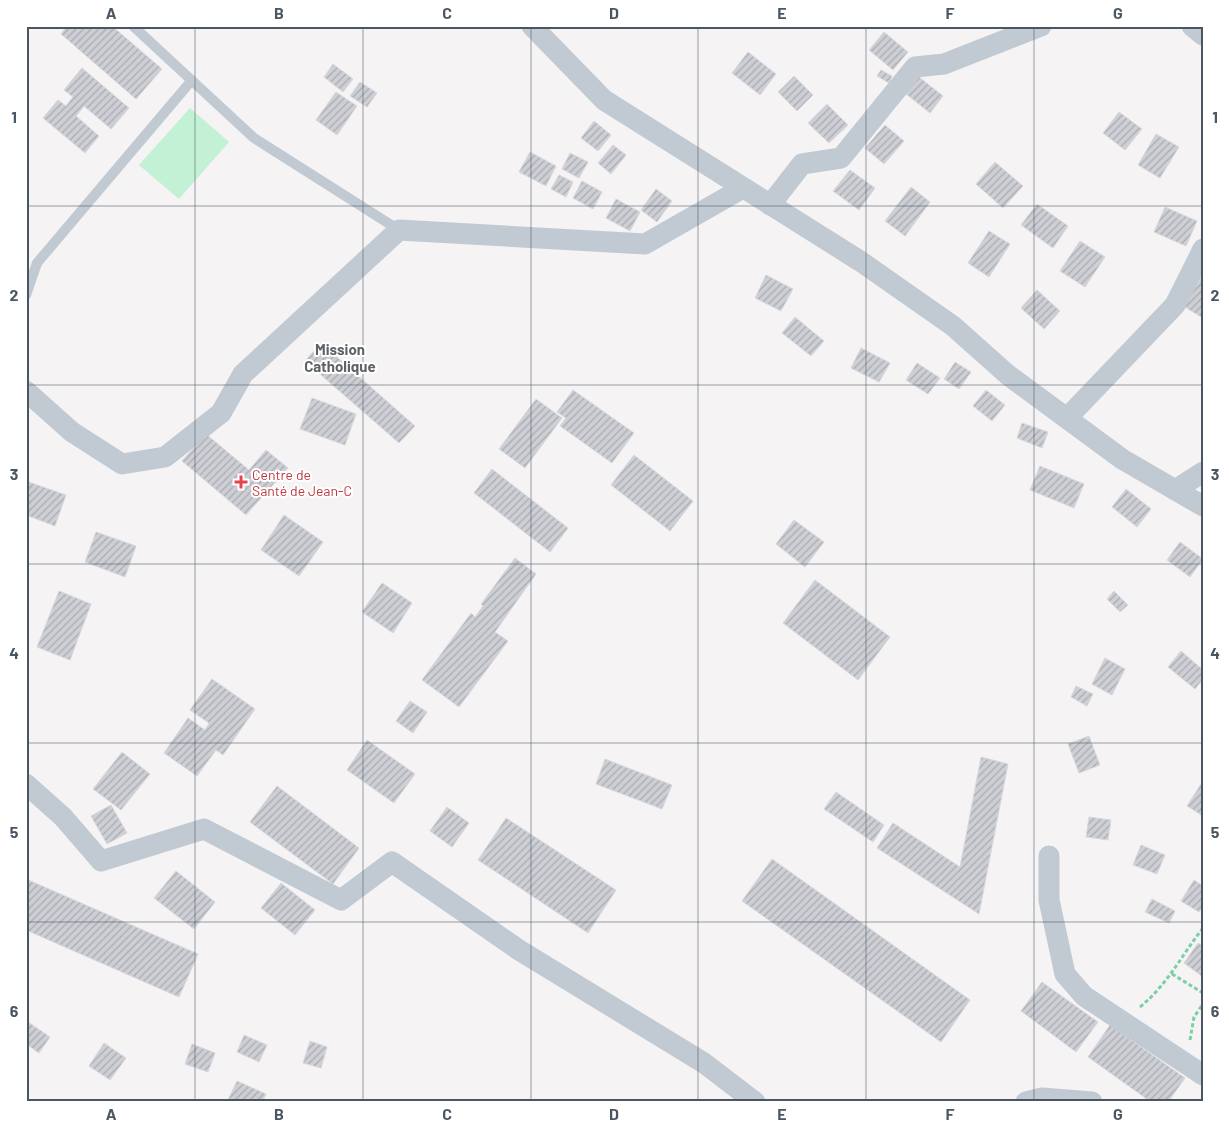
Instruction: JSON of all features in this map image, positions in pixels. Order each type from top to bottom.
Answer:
[{"type":"street","points":[[532,26],[604,100],[860,261],[953,326],[1008,375],[1122,459],[1203,506]]},
{"type":"street","points":[[770,205],[802,164],[841,158],[915,67],[944,64],[1041,26]]},
{"type":"street","points":[[1192,26],[1203,35]]},
{"type":"street","points":[[26,391],[72,432],[122,464],[165,457],[221,413],[243,374],[399,230],[645,244],[743,188]]},
{"type":"street","points":[[1067,418],[1175,305],[1203,249]]},
{"type":"street","points":[[1175,490],[1203,472]]},
{"type":"street","points":[[26,784],[63,817],[101,861],[204,829],[341,900],[392,862],[519,950],[704,1063],[755,1102]]},
{"type":"street","points":[[1049,856],[1049,900],[1065,974],[1084,996],[1202,1074]]},
{"type":"street","points":[[1026,1102],[1042,1098],[1092,1102]]},
{"type":"lane","points":[[133,26],[254,138],[399,230]]},
{"type":"lane","points":[[26,295],[37,263],[192,80]]},
{"type":"path","points":[[1122,1021],[1152,998],[1172,974],[1187,947],[1203,928]]},
{"type":"path","points":[[1172,974],[1203,993]]},
{"type":"path","points":[[1202,1074],[1189,1041],[1194,1017],[1203,1004]]},
{"type":"green space","points":[[190,108],[229,142],[179,199],[139,165]]},
{"type":"building","points":[[67,26],[112,26],[162,69],[136,99],[61,34]]},
{"type":"building","points":[[884,32],[908,52],[893,70],[869,50]]},
{"type":"building","points":[[748,52],[776,74],[760,95],[732,73]]},
{"type":"building","points":[[333,64],[353,79],[343,92],[324,77]]},
{"type":"building","points":[[82,68],[129,108],[111,129],[84,106],[76,116],[99,136],[85,153],[43,118],[58,100],[66,106],[73,97],[64,90]]},
{"type":"building","points":[[881,70],[892,76],[889,83],[877,76]]},
{"type":"building","points":[[794,76],[813,95],[797,111],[778,92]]},
{"type":"building","points":[[919,77],[943,96],[930,113],[906,94]]},
{"type":"building","points":[[360,82],[377,93],[367,107],[350,96]]},
{"type":"building","points":[[336,92],[357,106],[337,135],[316,120]]},
{"type":"building","points":[[827,104],[848,125],[829,143],[808,123]]},
{"type":"building","points":[[1119,112],[1142,129],[1125,150],[1103,133]]},
{"type":"building","points":[[594,121],[611,135],[598,151],[581,138]]},
{"type":"building","points":[[885,125],[904,141],[884,164],[865,148]]},
{"type":"building","points":[[1156,134],[1179,147],[1160,178],[1138,165]]},
{"type":"building","points":[[613,145],[626,155],[611,174],[598,163]]},
{"type":"building","points":[[530,152],[556,166],[546,186],[519,172]]},
{"type":"building","points":[[570,153],[588,162],[579,178],[562,169]]},
{"type":"building","points":[[995,162],[1023,186],[1003,208],[976,184]]},
{"type":"building","points":[[850,170],[875,188],[859,210],[833,191]]},
{"type":"building","points":[[559,175],[573,182],[566,197],[551,189]]},
{"type":"building","points":[[582,181],[602,192],[593,209],[573,198]]},
{"type":"building","points":[[911,187],[930,202],[905,236],[885,221]]},
{"type":"building","points":[[656,189],[672,201],[657,222],[641,210]]},
{"type":"building","points":[[616,199],[640,212],[630,231],[606,218]]},
{"type":"building","points":[[1037,204],[1068,226],[1053,248],[1021,225]]},
{"type":"building","points":[[1165,207],[1197,221],[1186,246],[1154,232]]},
{"type":"building","points":[[989,231],[1010,244],[989,277],[968,263]]},
{"type":"building","points":[[1080,241],[1105,257],[1085,287],[1060,271]]},
{"type":"building","points":[[766,275],[793,289],[781,311],[755,298]]},
{"type":"building","points":[[1203,276],[1203,318],[1183,306]]},
{"type":"building","points":[[1037,290],[1060,311],[1044,329],[1021,308]]},
{"type":"building","points":[[795,317],[824,341],[811,356],[782,333]]},
{"type":"building","points":[[321,343],[415,426],[399,443],[305,361]]},
{"type":"building","points":[[861,348],[890,363],[879,382],[851,368]]},
{"type":"building","points":[[955,362],[971,372],[959,389],[944,379]]},
{"type":"building","points":[[917,363],[940,378],[928,394],[906,380]]},
{"type":"building","points":[[573,390],[634,433],[612,463],[560,426],[566,418],[557,412]]},
{"type":"building","points":[[986,390],[1005,405],[992,421],[973,406]]},
{"type":"building","points":[[312,398],[356,414],[345,445],[300,429]]},
{"type":"building","points":[[536,399],[562,418],[525,468],[499,449]]},
{"type":"building","points":[[1022,423],[1048,432],[1042,448],[1017,438]]},
{"type":"building","name":"Centre de Santé de Jean-C","points":[[206,434],[249,470],[266,450],[288,468],[246,515],[182,461]]},
{"type":"building","points":[[634,455],[693,501],[670,531],[611,485]]},
{"type":"building","points":[[1040,466],[1084,484],[1074,508],[1030,490]]},
{"type":"building","points":[[492,469],[568,528],[550,552],[474,493]]},
{"type":"building","points":[[26,481],[66,495],[55,526],[26,515]]},
{"type":"building","points":[[1126,489],[1151,509],[1137,527],[1112,507]]},
{"type":"building","points":[[284,515],[323,542],[299,576],[261,550]]},
{"type":"building","points":[[794,520],[824,542],[805,567],[776,544]]},
{"type":"building","points":[[96,532],[136,546],[125,577],[85,562]]},
{"type":"building","points":[[1180,542],[1203,559],[1190,577],[1167,560]]},
{"type":"building","points":[[515,558],[536,574],[495,632],[508,641],[459,707],[422,680],[471,613],[475,617],[483,606],[481,604]]},
{"type":"building","points":[[815,580],[890,637],[858,680],[783,623]]},
{"type":"building","points":[[382,583],[412,603],[393,633],[362,612]]},
{"type":"building","points":[[59,591],[91,604],[70,660],[37,647]]},
{"type":"building","points":[[1114,591],[1128,605],[1120,612],[1107,599]]},
{"type":"building","points":[[1181,651],[1203,670],[1203,679],[1195,689],[1168,667]]},
{"type":"building","points":[[1105,658],[1125,669],[1112,695],[1092,684]]},
{"type":"building","points":[[212,679],[255,709],[223,755],[216,750],[197,776],[164,753],[188,718],[205,730],[209,723],[190,710]]},
{"type":"building","points":[[1076,686],[1093,694],[1087,706],[1071,697]]},
{"type":"building","points":[[410,701],[427,712],[413,733],[396,721]]},
{"type":"building","points":[[1089,736],[1100,765],[1079,773],[1068,744]]},
{"type":"building","points":[[367,740],[415,774],[394,803],[347,770]]},
{"type":"building","points":[[122,752],[150,774],[121,810],[93,789]]},
{"type":"building","points":[[981,757],[1008,764],[979,914],[877,848],[893,823],[960,867]]},
{"type":"building","points":[[605,759],[672,785],[662,809],[596,784]]},
{"type":"building","points":[[1201,784],[1203,785],[1203,816],[1187,806]]},
{"type":"building","points":[[277,786],[359,848],[333,884],[250,822]]},
{"type":"building","points":[[836,792],[884,825],[873,842],[824,809]]},
{"type":"building","points":[[111,805],[127,833],[107,844],[91,816]]},
{"type":"building","points":[[447,807],[469,823],[452,847],[430,831]]},
{"type":"building","points":[[1089,817],[1111,820],[1108,840],[1086,837]]},
{"type":"building","points":[[506,818],[616,890],[588,933],[478,860]]},
{"type":"building","points":[[1141,845],[1165,855],[1157,874],[1133,865]]},
{"type":"building","points":[[772,859],[970,1000],[941,1042],[742,901]]},
{"type":"building","points":[[176,871],[215,902],[194,929],[154,898]]},
{"type":"building","points":[[26,879],[198,954],[179,997],[26,930]]},
{"type":"building","points":[[1194,880],[1203,886],[1203,907],[1199,912],[1181,901]]},
{"type":"building","points":[[281,883],[315,910],[295,935],[261,908]]},
{"type":"building","points":[[1152,899],[1175,911],[1169,923],[1145,912]]},
{"type":"building","points":[[1198,943],[1203,946],[1203,977],[1184,963]]},
{"type":"building","points":[[1042,982],[1098,1022],[1076,1052],[1021,1011]]},
{"type":"building","points":[[28,1022],[50,1037],[39,1053],[26,1044]]},
{"type":"building","points":[[1110,1025],[1185,1078],[1168,1102],[1151,1102],[1088,1057]]},
{"type":"building","points":[[244,1035],[267,1045],[259,1062],[237,1052]]},
{"type":"building","points":[[310,1041],[327,1047],[321,1068],[303,1063]]},
{"type":"building","points":[[104,1043],[126,1058],[110,1080],[89,1066]]},
{"type":"building","points":[[192,1044],[215,1053],[208,1072],[185,1064]]},
{"type":"building","points":[[237,1081],[266,1094],[262,1102],[227,1102]]},
{"type":"place","name":"Centre de Santé de Jean-C","points":[[241,482]]},
{"type":"district","name":"Mission Catholique","points":[[340,358]]}]
